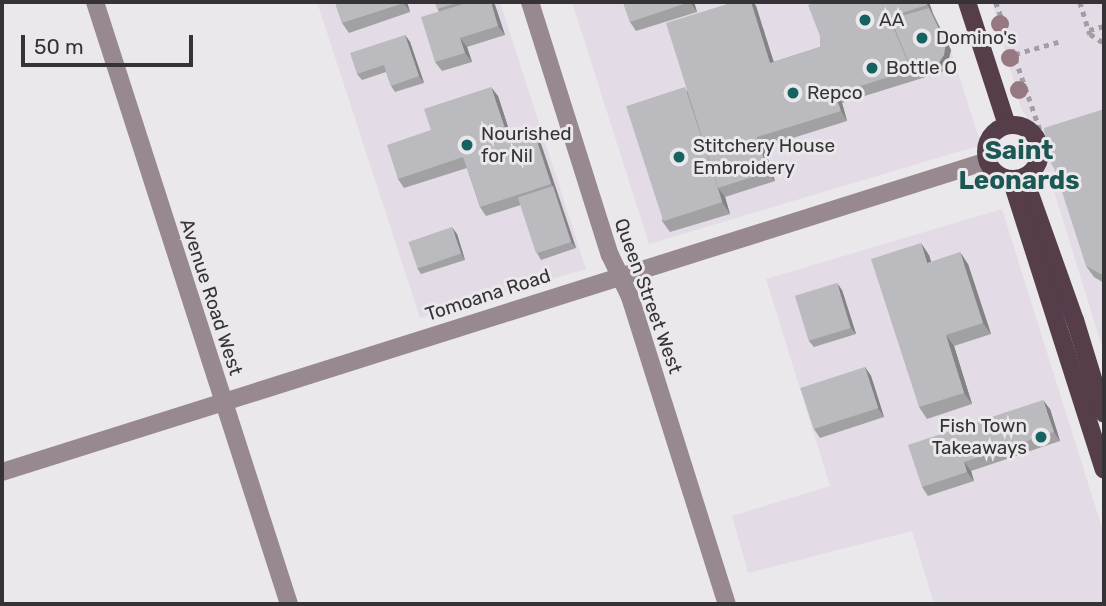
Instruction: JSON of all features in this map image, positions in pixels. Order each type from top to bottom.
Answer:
[{"type":"main road","points":[[967,2],[1007,125]]},
{"type":"main road","points":[[1007,125],[1027,129],[1047,147],[1037,164],[1018,178],[997,173],[987,161],[986,149],[990,137],[1007,125]]},
{"type":"main road","points":[[1018,178],[1103,406]]},
{"type":"main road","points":[[1018,178],[1104,470]]},
{"type":"street","name":"Avenue Road West","points":[[95,2],[289,604]]},
{"type":"street","name":"Queen Street West","points":[[530,2],[610,255],[630,296],[727,604]]},
{"type":"street","name":"Tomoana Road","points":[[2,472],[987,161]]},
{"type":"path","points":[[996,2],[1047,147]]},
{"type":"path","points":[[1080,2],[1089,30],[1104,43]]},
{"type":"path","points":[[1089,30],[1104,26]]},
{"type":"path","points":[[1015,54],[1058,42]]},
{"type":"shaded area","points":[[317,2],[500,2],[586,269],[420,318]]},
{"type":"shaded area","points":[[572,2],[929,2],[951,50],[981,145],[649,244]]},
{"type":"shaded area","points":[[992,2],[1104,2],[1104,353],[1053,188],[1045,183],[1042,141],[1021,108]]},
{"type":"shaded area","points":[[1002,209],[1104,534],[1104,604],[934,604],[912,531],[748,573],[732,516],[830,486],[766,279]]},
{"type":"building","points":[[335,2],[403,2],[404,3],[342,23]]},
{"type":"building","points":[[435,2],[460,2],[437,9]]},
{"type":"building","points":[[470,2],[491,2],[498,26],[460,38],[465,53],[435,62],[421,17]]},
{"type":"building","points":[[623,2],[690,2],[630,22]]},
{"type":"building","points":[[734,2],[751,2],[770,63],[820,47],[820,36],[808,5],[819,2],[926,2],[927,5],[889,17],[911,70],[835,94],[841,111],[757,137],[768,172],[718,188],[666,23]]},
{"type":"building","name":"Domino's","points":[[929,8],[946,43],[944,55],[937,66],[913,73],[891,19]]},
{"type":"building","points":[[405,35],[419,76],[391,86],[384,65],[357,74],[350,53]]},
{"type":"building","points":[[491,87],[510,143],[535,135],[551,184],[480,207],[463,157],[398,179],[387,145],[431,130],[424,109]]},
{"type":"building","name":"Stitchery House Embroidery","points":[[685,87],[722,202],[663,221],[626,106]]},
{"type":"building","points":[[1104,109],[1104,276],[1086,266],[1055,170],[1047,156],[1044,128]]},
{"type":"building","points":[[553,186],[571,242],[536,254],[518,197]]},
{"type":"building","points":[[452,227],[461,253],[418,268],[409,242]]},
{"type":"building","points":[[921,243],[927,263],[960,252],[983,323],[946,335],[964,393],[919,407],[871,259]]},
{"type":"building","points":[[837,283],[851,328],[809,341],[795,296]]},
{"type":"building","points":[[865,367],[878,408],[814,429],[800,388]]},
{"type":"building","points":[[1043,400],[1054,432],[964,462],[967,472],[922,487],[908,445]]},
{"type":"place","name":"AA","points":[[865,20]]},
{"type":"place","name":"Domino's","points":[[922,38]]},
{"type":"place","name":"Bottle O","points":[[872,68]]},
{"type":"place","name":"Repco","points":[[793,93]]},
{"type":"place","name":"Nourished for Nil","points":[[467,145]]},
{"type":"place","name":"Stitchery House Embroidery","points":[[679,157]]},
{"type":"place","name":"Fish Town Takeaways","points":[[1041,437]]},
{"type":"district","name":"Saint Leonards","points":[[1019,166]]}]
